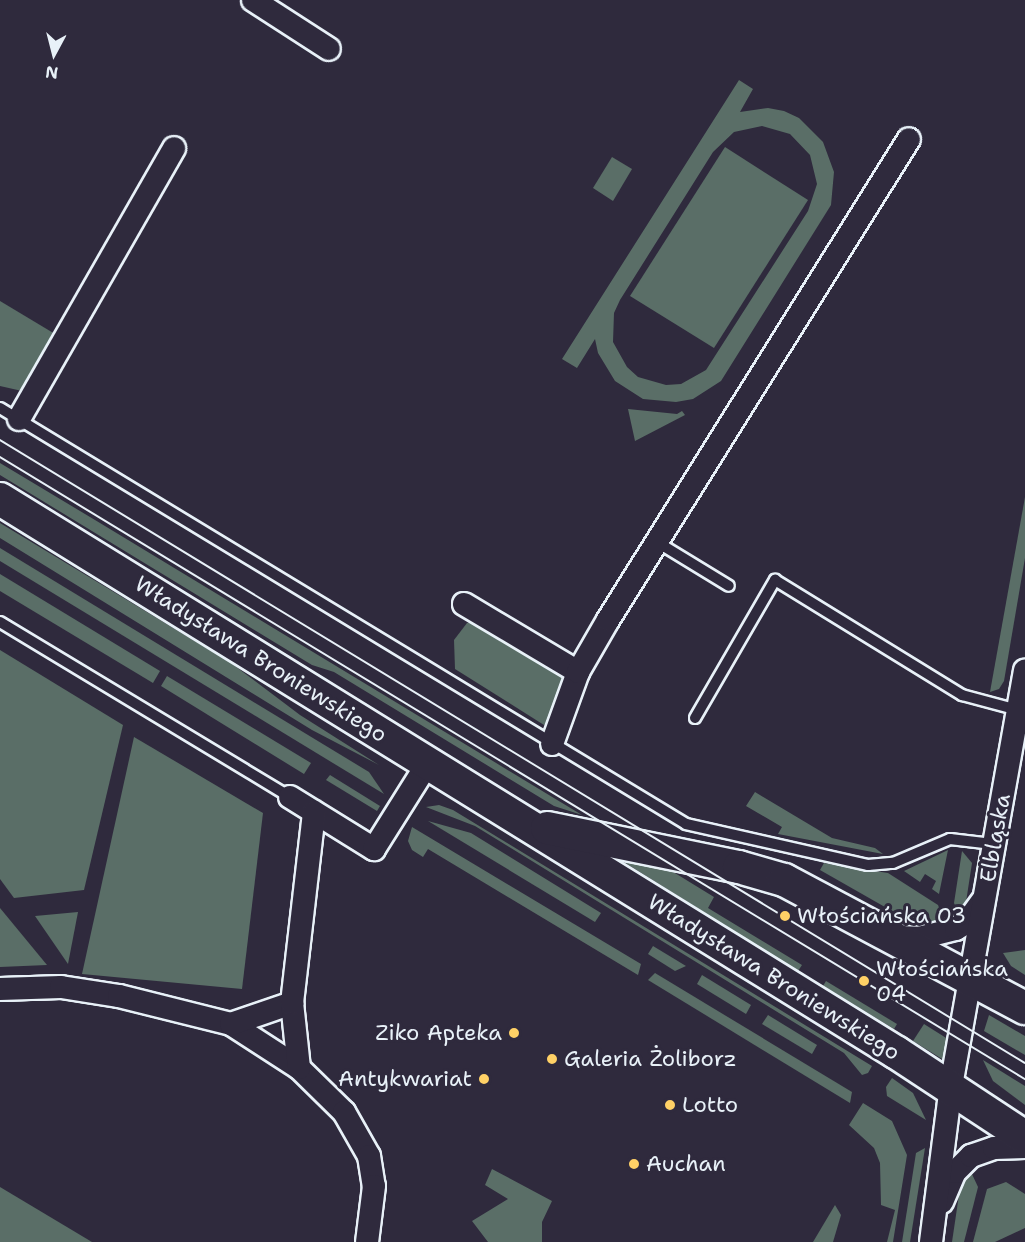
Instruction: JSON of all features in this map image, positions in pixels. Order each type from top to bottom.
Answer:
[{"type":"main road","name":"Władysława Broniewskiego","points":[[0,499],[951,1086],[1025,1137]]},
{"type":"main road","name":"Władysława Broniewskiego","points":[[520,821],[754,870],[816,894],[1025,1008]]},
{"type":"street","points":[[253,0],[329,49]]},
{"type":"street","points":[[552,744],[578,672],[909,139]]},
{"type":"street","points":[[19,419],[174,148]]},
{"type":"street","points":[[464,604],[578,672]]},
{"type":"street","name":"Elbląska","points":[[931,1238],[951,1086],[993,844],[1018,756],[1018,710],[1025,670]]},
{"type":"street","points":[[290,797],[374,849],[428,763]]},
{"type":"street","points":[[299,1068],[292,1003],[314,812]]},
{"type":"street","name":"Elbląska","points":[[895,937],[919,938],[956,929],[967,922],[984,899]]},
{"type":"street","points":[[0,989],[61,987],[118,996],[231,1024],[299,1068],[344,1112],[369,1155],[374,1186],[367,1242]]},
{"type":"street","points":[[231,1024],[292,1003]]},
{"type":"street","points":[[931,1238],[947,1188],[960,1165],[982,1151],[1025,1147]]},
{"type":"lane","points":[[0,408],[673,817],[706,829],[867,865],[893,863],[950,839],[993,844]]},
{"type":"lane","points":[[657,542],[729,586]]},
{"type":"lane","points":[[695,718],[775,580],[962,695],[1018,710]]},
{"type":"lane","points":[[0,622],[290,797]]},
{"type":"green space","points":[[739,80],[753,89],[740,112],[768,108],[784,111],[799,118],[823,142],[834,172],[831,205],[721,381],[693,399],[676,402],[643,399],[615,381],[598,353],[595,339],[577,368],[562,359]],"holes":[[[762,126],[790,134],[810,155],[817,184],[808,211],[706,370],[681,384],[666,385],[638,377],[627,367],[613,342],[614,313],[620,300],[713,152],[734,132]]]},
{"type":"green space","points":[[725,147],[808,200],[714,348],[630,296]]},
{"type":"green space","points":[[612,157],[632,169],[613,201],[593,188]]},
{"type":"green space","points":[[0,301],[55,334],[22,391],[0,386]]},
{"type":"green space","points":[[628,409],[677,414],[682,411],[685,415],[635,441]]},
{"type":"green space","points":[[0,463],[582,815],[554,806],[334,672],[312,665],[0,475]]},
{"type":"green space","points":[[1025,497],[1025,558],[1004,681],[999,689],[990,692]]},
{"type":"green space","points":[[0,523],[231,663],[300,715],[379,765],[312,730],[0,538]]},
{"type":"green space","points":[[0,548],[369,772],[384,794],[0,561]]},
{"type":"green space","points":[[0,574],[160,671],[153,683],[0,591]]},
{"type":"green space","points":[[475,622],[565,677],[551,720],[544,725],[455,669],[454,640],[467,623]]},
{"type":"green space","points":[[0,650],[123,725],[84,890],[14,898],[0,879]]},
{"type":"green space","points":[[167,676],[311,763],[304,774],[161,686]]},
{"type":"green space","points":[[134,737],[263,813],[242,989],[82,974]]},
{"type":"green space","points":[[330,775],[380,806],[377,811],[326,780]]},
{"type":"green space","points":[[755,792],[832,838],[875,848],[883,854],[778,834],[782,827],[746,806]]},
{"type":"green space","points":[[439,805],[453,810],[872,1066],[868,1073],[862,1075],[844,1053],[475,826],[426,807]]},
{"type":"green space","points":[[428,821],[471,833],[601,913],[595,922]]},
{"type":"green space","points":[[412,827],[641,964],[638,975],[428,849],[423,857],[412,850],[408,841]]},
{"type":"green space","points":[[948,850],[939,894],[932,889],[936,881],[925,874],[920,882],[904,871]]},
{"type":"green space","points":[[962,851],[972,863],[966,902],[959,914],[954,903]]},
{"type":"green space","points":[[619,859],[670,870],[714,897],[708,908],[802,965],[798,971]]},
{"type":"green space","points":[[824,863],[888,873],[938,905],[945,923],[929,927],[913,923],[820,870]]},
{"type":"green space","points":[[0,908],[47,965],[0,967]]},
{"type":"green space","points":[[78,912],[68,964],[35,916]]},
{"type":"green space","points":[[653,946],[686,966],[675,971],[648,954]]},
{"type":"green space","points":[[1025,950],[1025,975],[1011,966],[1003,953]]},
{"type":"green space","points":[[655,973],[852,1092],[850,1103],[648,980]]},
{"type":"green space","points":[[702,975],[751,1005],[746,1014],[697,984]]},
{"type":"green space","points":[[826,981],[897,1024],[894,1029],[823,986]]},
{"type":"green space","points":[[768,1015],[817,1045],[812,1054],[762,1024]]},
{"type":"green space","points":[[989,1015],[1025,1036],[1025,1055],[984,1031]]},
{"type":"green space","points":[[924,1024],[951,1041],[947,1062],[913,1041]]},
{"type":"green space","points":[[983,1060],[1025,1086],[1025,1105],[993,1081]]},
{"type":"green space","points":[[892,1078],[913,1093],[926,1120],[887,1096],[886,1087]]},
{"type":"green space","points":[[863,1103],[892,1121],[907,1155],[893,1242],[887,1242],[895,1210],[881,1205],[880,1163],[874,1148],[849,1125]]},
{"type":"green space","points":[[925,1148],[910,1242],[902,1242],[916,1153]]},
{"type":"green space","points":[[492,1169],[552,1201],[542,1222],[542,1242],[488,1242],[472,1221],[508,1199],[485,1185]]},
{"type":"green space","points":[[971,1172],[978,1187],[964,1242],[952,1242],[960,1188]]},
{"type":"green space","points":[[1006,1182],[1025,1194],[1025,1228],[995,1242],[973,1242],[987,1189]]},
{"type":"green space","points":[[0,1187],[92,1242],[0,1242]]},
{"type":"green space","points":[[835,1205],[841,1215],[833,1242],[813,1242]]},
{"type":"tram line","points":[[0,440],[1025,1063]]},
{"type":"tram line","points":[[0,457],[1025,1079]]},
{"type":"place","name":"Włościańska 03","points":[[785,916]]},
{"type":"place","name":"Włościańska 04","points":[[864,981]]},
{"type":"place","name":"Ziko Apteka","points":[[514,1033]]},
{"type":"place","name":"Galeria Żoliborz","points":[[552,1059]]},
{"type":"place","name":"Antykwariat","points":[[484,1079]]},
{"type":"place","name":"Lotto","points":[[670,1105]]},
{"type":"place","name":"Auchan","points":[[634,1164]]}]
